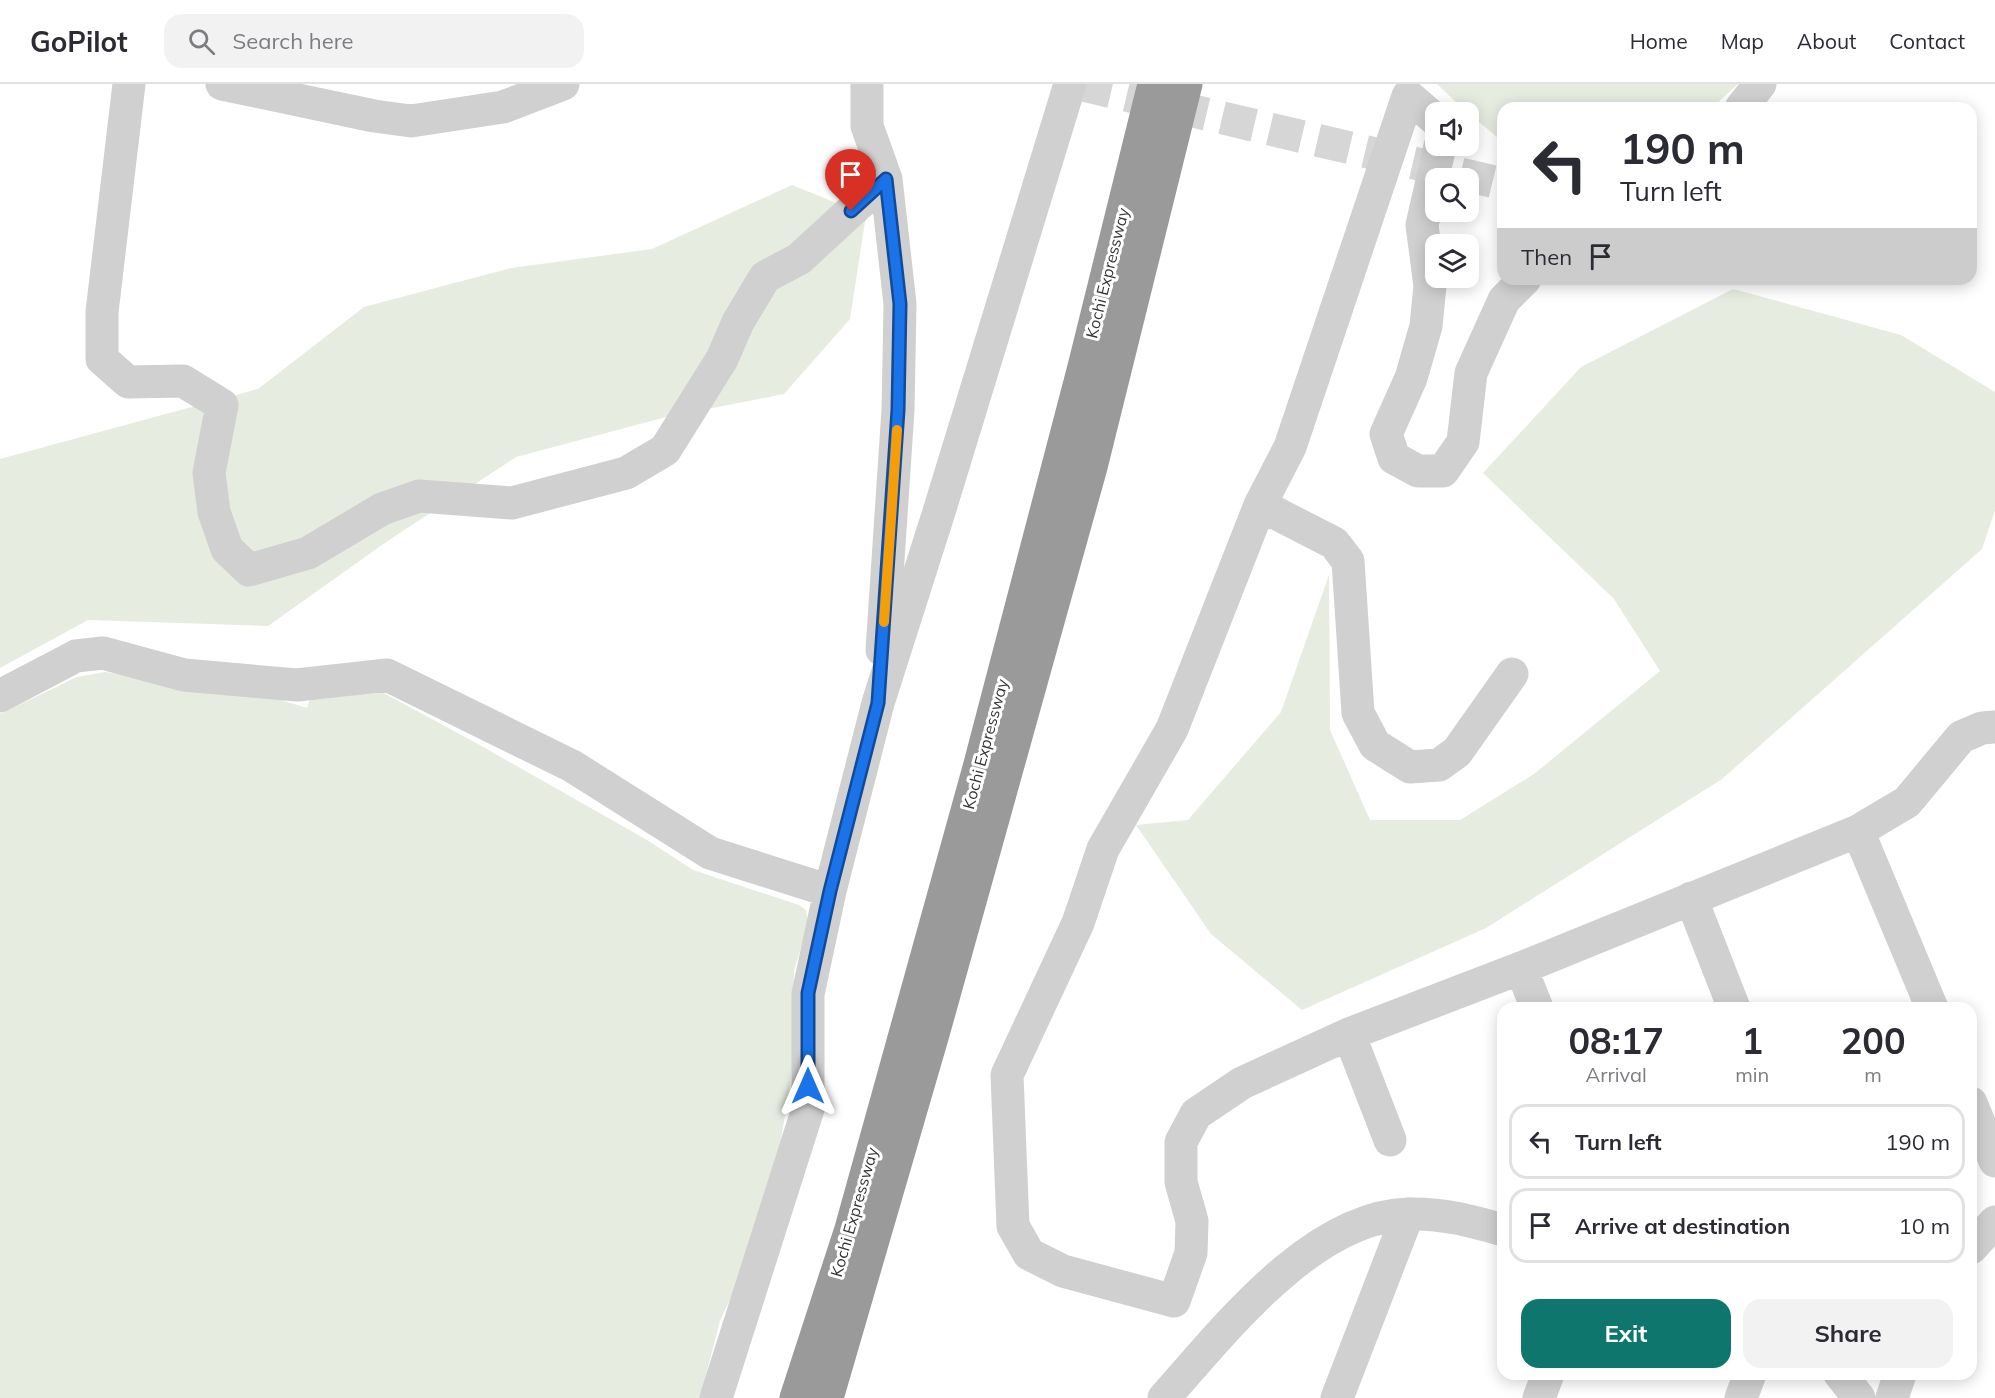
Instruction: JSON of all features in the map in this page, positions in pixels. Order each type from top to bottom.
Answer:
[{"type":"highway","name":"Kochi Expressway","points":[[796,1398],[851,1229],[979,768],[1084,367],[1154,84]]},
{"type":"highway","name":"Kochi Expressway","points":[[827,1398],[933,1034],[1090,467],[1186,84]]},
{"type":"street","points":[[129,84],[102,312],[102,359],[128,382],[183,381],[222,405],[209,473],[214,512],[227,549],[249,570],[308,553],[382,509],[419,496],[512,503],[626,473],[665,450],[722,359],[738,322],[765,278],[799,259],[886,179]]},
{"type":"street","points":[[222,84],[374,116],[411,121],[503,106],[564,84]]},
{"type":"street","points":[[867,84],[867,126],[886,179],[900,304],[898,410],[878,703]]},
{"type":"street","points":[[716,1398],[808,1109],[808,993],[830,891],[878,703],[942,504],[1070,84]]},
{"type":"street","points":[[1746,102],[1760,84]]},
{"type":"street","points":[[1425,108],[1409,90],[1290,447],[1260,505],[1172,729],[1103,849],[1078,923],[1007,1075],[1013,1226],[1029,1254],[1063,1271],[1174,1300],[1191,1253],[1192,1221],[1181,1182],[1181,1142],[1196,1114],[1242,1083],[1349,1034],[1521,968],[1858,831],[1907,802],[1960,737],[1982,728],[1995,727]]},
{"type":"street","points":[[1438,156],[1422,225],[1430,286],[1426,326],[1411,378],[1386,434],[1394,458],[1418,471],[1443,471],[1463,442],[1471,373],[1504,300],[1519,285]]},
{"type":"street","points":[[1260,505],[1334,543],[1348,561],[1358,713],[1375,745],[1410,767],[1439,765],[1457,752],[1512,674]]},
{"type":"street","points":[[0,696],[76,656],[103,653],[184,675],[297,685],[387,675],[572,766],[710,853],[830,891]]},
{"type":"street","points":[[1858,831],[1929,1002]]},
{"type":"street","points":[[1691,898],[1732,1002]]},
{"type":"street","points":[[1521,968],[1535,1002]]},
{"type":"street","points":[[1349,1034],[1390,1140]]},
{"type":"street","points":[[1977,1118],[1995,1161]]},
{"type":"street","points":[[1164,1398],[1252,1300],[1293,1265],[1336,1234],[1374,1219],[1408,1214],[1452,1215],[1497,1228]]},
{"type":"street","points":[[1336,1398],[1408,1214]]},
{"type":"street","points":[[1977,1242],[1995,1222]]},
{"type":"street","points":[[1539,1398],[1546,1380]]},
{"type":"street","points":[[1741,1398],[1748,1380]]},
{"type":"street","points":[[1845,1380],[1859,1398]]},
{"type":"street","points":[[1892,1398],[1898,1380]]},
{"type":"shaded area","points":[[1437,84],[1738,84],[1718,102],[1497,102],[1497,137],[1479,122],[1479,102],[1456,102]]},
{"type":"shaded area","points":[[792,185],[866,215],[850,319],[784,394],[666,417],[516,457],[389,540],[268,626],[88,620],[0,668],[0,459],[258,389],[364,307],[511,268],[652,249]]},
{"type":"shaded area","points":[[1733,289],[1901,335],[1995,392],[1995,510],[1982,549],[1722,779],[1486,928],[1302,1010],[1211,934],[1136,825],[1188,820],[1281,712],[1329,575],[1330,730],[1370,820],[1460,820],[1534,774],[1660,671],[1614,599],[1483,473],[1581,367]]},
{"type":"shaded area","points":[[105,672],[271,697],[307,708],[311,695],[380,691],[647,840],[693,870],[799,905],[806,910],[808,923],[794,971],[792,1072],[777,1164],[746,1265],[720,1321],[700,1398],[0,1398],[0,714],[77,677]]},
{"type":"tunnel","points":[[1079,84],[1497,183]]},
{"type":"slow traffic","points":[[884,622],[897,430]]},
{"type":"route","points":[[808,1086],[808,993],[830,891],[878,703],[898,410],[900,304],[886,179],[851,211]]}]
